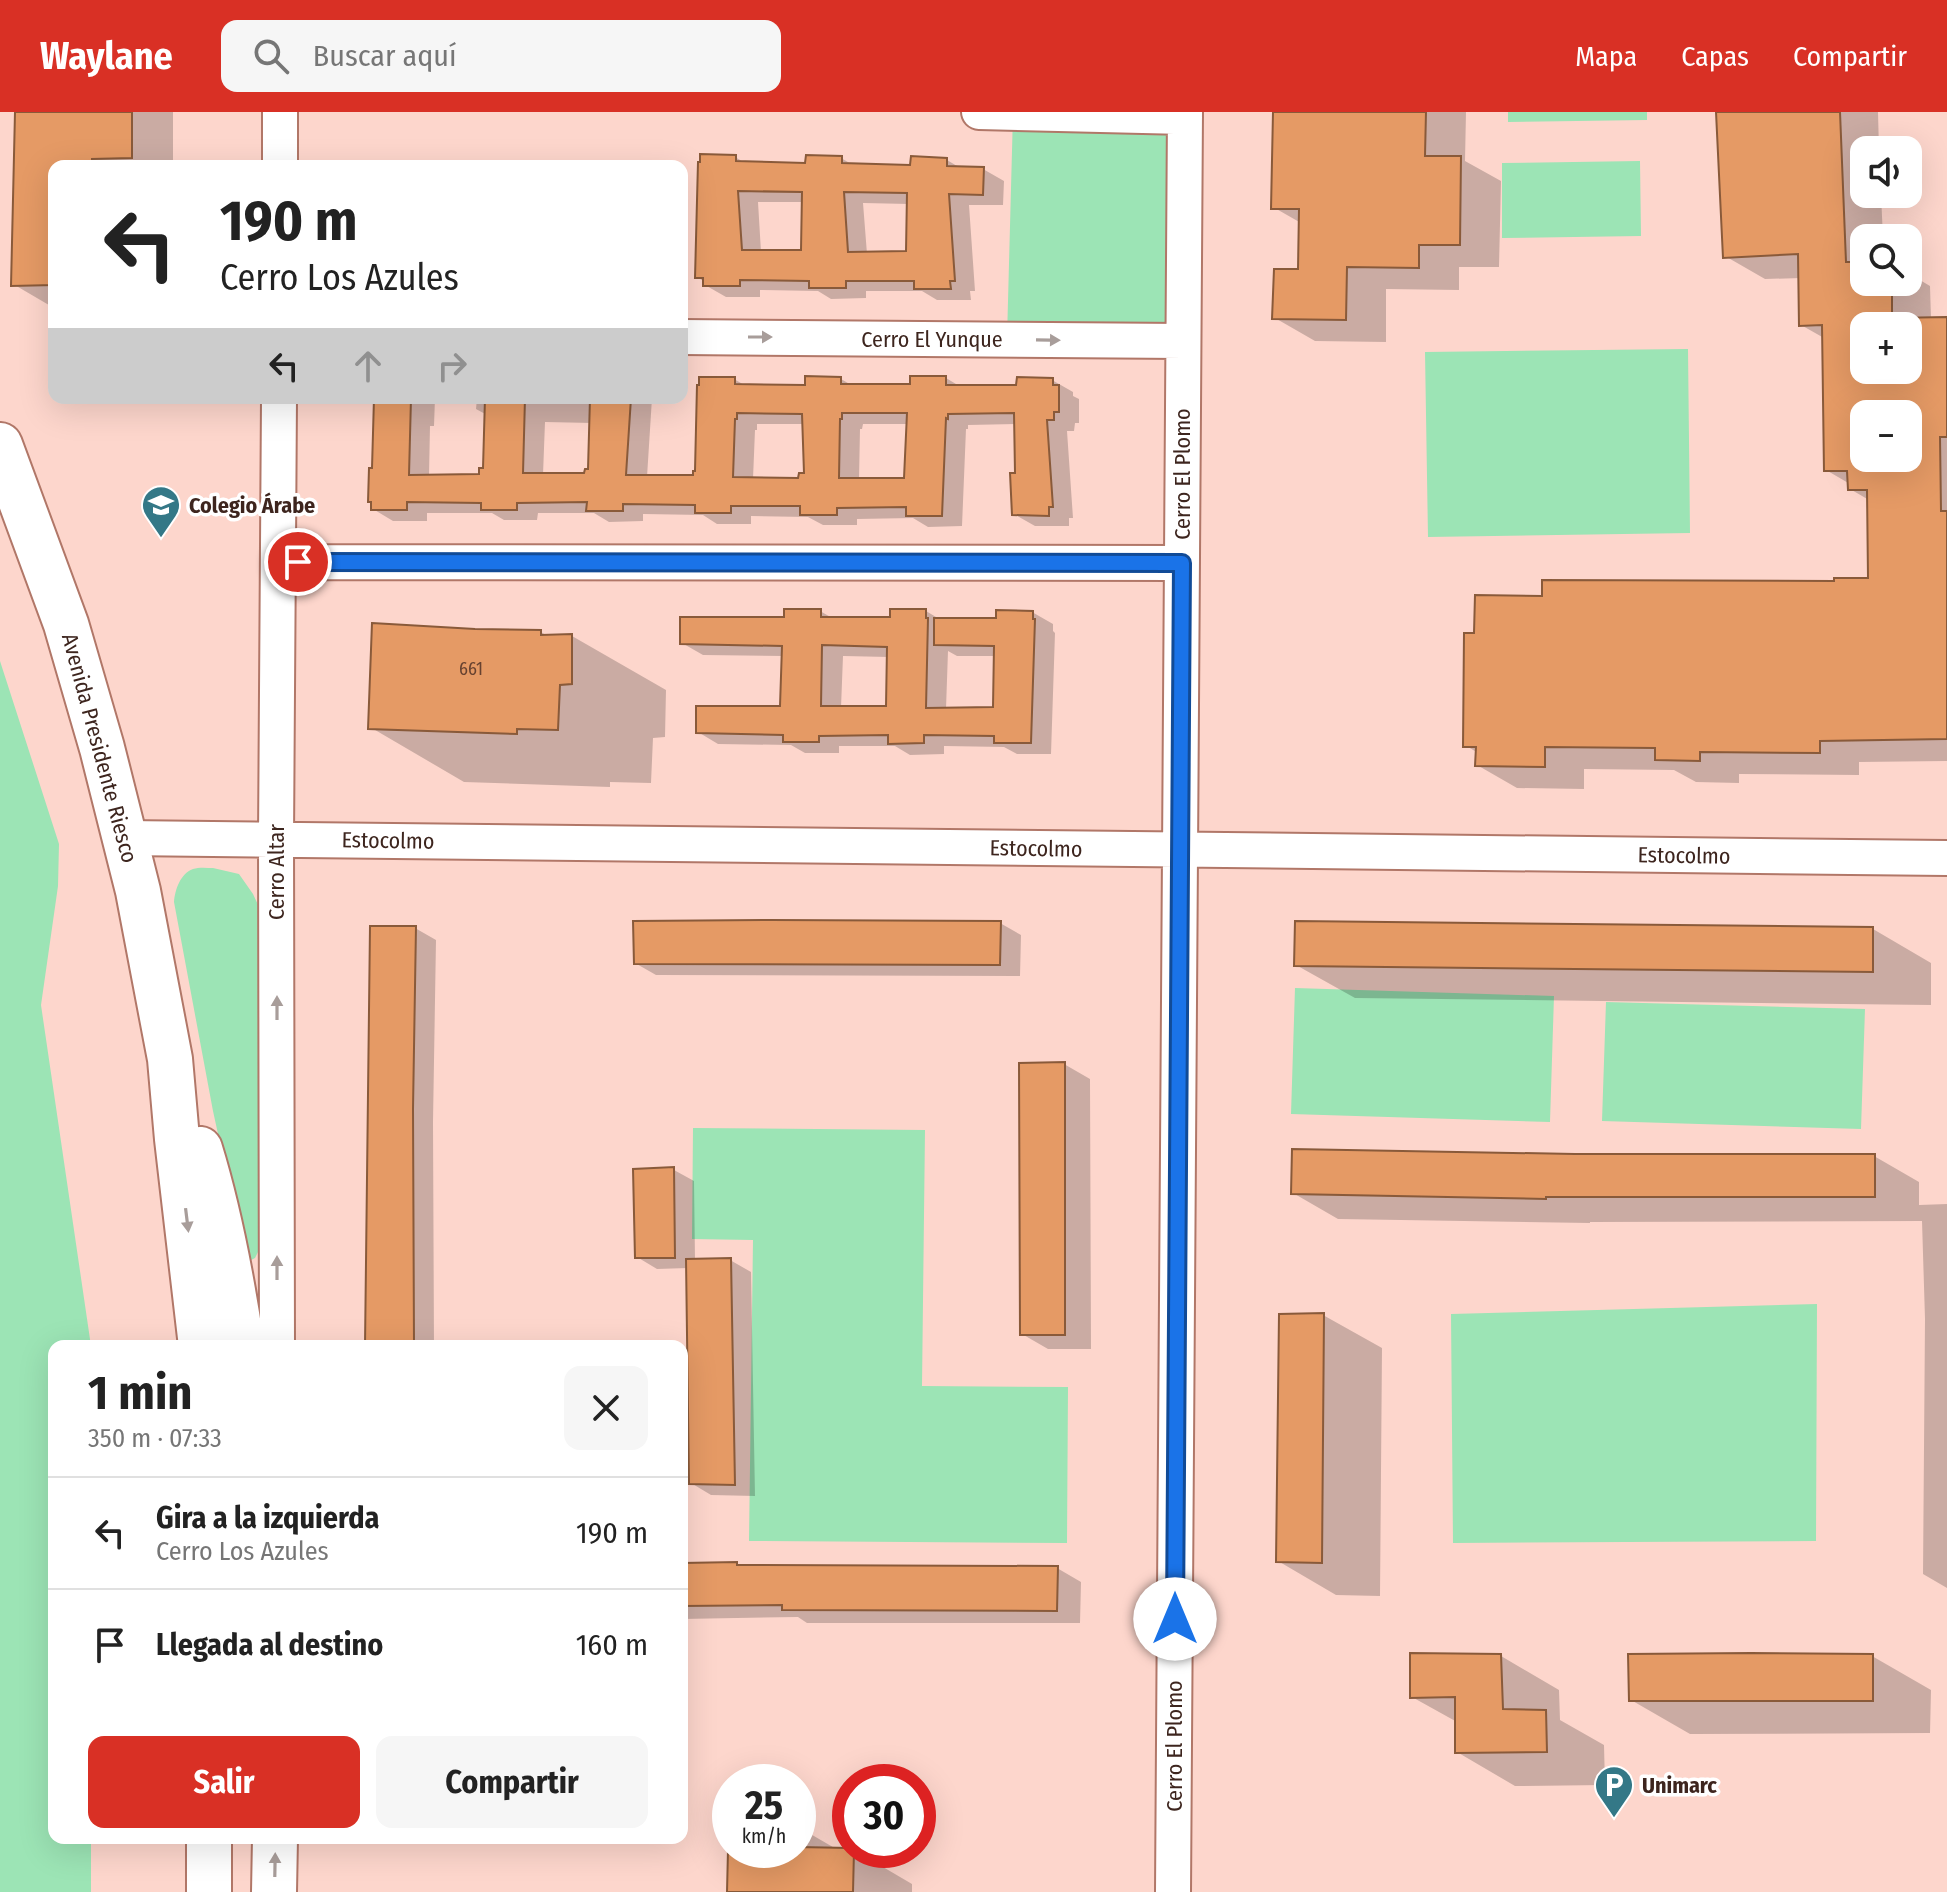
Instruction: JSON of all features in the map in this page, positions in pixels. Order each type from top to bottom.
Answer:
[{"type":"main road","name":"Avenida Presidente Riesco","points":[[0,445],[66,624],[125,838],[170,1059],[200,1340]]},
{"type":"main road","name":"Avenida Presidente Riesco","points":[[170,1059],[212,1187],[229,1262],[241,1340]]},
{"type":"main road","points":[[209,1844],[209,1892]]},
{"type":"main road","points":[[274,1892],[275,1844]]},
{"type":"street","points":[[280,112],[280,160]]},
{"type":"street","points":[[979,112],[1185,114]]},
{"type":"street","name":"Cerro El Plomo","points":[[1173,1892],[1185,114]]},
{"type":"street","name":"Cerro El Yunque","points":[[688,337],[1183,341]]},
{"type":"street","name":"Cerro Altar","points":[[277,1340],[279,404]]},
{"type":"street","points":[[278,562],[1182,563]]},
{"type":"street","name":"Estocolmo","points":[[125,838],[1947,858]]},
{"type":"green space","points":[[1508,112],[1647,112],[1647,120],[1508,122]]},
{"type":"green space","points":[[1013,113],[1185,117],[1183,341],[1007,339]]},
{"type":"green space","points":[[1640,161],[1641,236],[1502,238],[1502,163]]},
{"type":"green space","points":[[1688,349],[1690,533],[1428,537],[1425,352]]},
{"type":"green space","points":[[0,661],[59,844],[58,886],[41,1005],[90,1340],[48,1340],[48,1844],[91,1844],[91,1892],[0,1892]]},
{"type":"green space","points":[[213,868],[239,874],[261,911],[259,1250],[255,1258],[249,1261],[245,1258],[213,1111],[174,902],[177,888],[188,871]]},
{"type":"green space","points":[[1295,988],[1554,996],[1550,1122],[1291,1114]]},
{"type":"green space","points":[[1606,1002],[1865,1009],[1861,1129],[1602,1121]]},
{"type":"green space","points":[[693,1128],[925,1130],[922,1386],[1068,1387],[1067,1543],[749,1541],[753,1240],[692,1239]]},
{"type":"green space","points":[[1817,1304],[1816,1541],[1453,1543],[1451,1314]]},
{"type":"building","points":[[15,112],[132,112],[132,158],[48,160],[48,285],[11,286]]},
{"type":"building","points":[[1273,112],[1426,112],[1425,156],[1461,156],[1460,245],[1419,245],[1419,268],[1347,267],[1346,320],[1272,319],[1274,269],[1298,269],[1299,209],[1271,209]]},
{"type":"building","points":[[1716,112],[1840,112],[1850,296],[1892,296],[1892,312],[1850,312],[1850,384],[1922,384],[1922,317],[1947,317],[1947,437],[1940,437],[1941,511],[1947,511],[1947,739],[1820,741],[1820,753],[1700,752],[1700,761],[1655,760],[1655,748],[1545,747],[1545,767],[1475,766],[1476,747],[1463,747],[1464,633],[1474,633],[1475,595],[1542,596],[1542,580],[1834,581],[1834,578],[1868,578],[1867,490],[1848,490],[1847,471],[1824,471],[1822,325],[1799,326],[1798,254],[1723,258]]},
{"type":"building","points":[[700,154],[736,155],[736,161],[805,163],[806,155],[842,156],[842,163],[910,165],[911,156],[947,158],[947,166],[984,167],[983,195],[949,194],[955,281],[950,281],[951,289],[914,289],[914,281],[846,281],[846,288],[809,288],[809,281],[740,280],[740,286],[703,286],[703,278],[695,278]],"holes":[[[738,191],[802,192],[801,250],[742,250]],[[844,192],[907,193],[906,251],[848,252]]]},
{"type":"building","points":[[805,376],[841,377],[841,384],[910,384],[910,376],[946,376],[946,385],[1016,385],[1017,377],[1053,378],[1053,385],[1059,385],[1059,412],[1054,412],[1054,420],[1047,420],[1053,507],[1049,507],[1049,516],[1012,515],[1010,473],[1015,473],[1014,413],[948,414],[942,516],[906,516],[906,507],[837,508],[837,515],[800,515],[800,506],[731,506],[731,513],[695,513],[695,505],[623,504],[623,511],[586,511],[587,502],[517,503],[517,510],[481,510],[481,503],[407,502],[407,510],[371,510],[371,502],[368,502],[374,404],[411,404],[409,475],[479,474],[479,468],[483,468],[485,404],[525,404],[523,473],[584,473],[588,469],[590,404],[631,404],[626,475],[693,475],[699,377],[735,377],[735,384],[805,385]],"holes":[[[737,413],[802,414],[804,473],[799,473],[798,478],[733,477]],[[842,413],[907,413],[904,478],[839,478]]]},
{"type":"building","points":[[784,609],[821,609],[821,617],[890,617],[890,609],[926,609],[926,708],[993,707],[994,646],[934,645],[934,618],[996,618],[996,610],[1033,611],[1031,743],[994,743],[994,736],[924,735],[924,743],[888,744],[888,735],[819,736],[819,742],[783,742],[783,735],[696,733],[696,706],[780,706],[782,646],[680,644],[680,617],[784,617]],"holes":[[[822,645],[887,647],[886,706],[821,706]]]},
{"type":"building","points":[[372,623],[541,630],[541,635],[572,634],[572,684],[560,685],[558,730],[517,729],[517,734],[368,729]]},
{"type":"building","points":[[633,921],[1001,921],[1000,965],[634,964]]},
{"type":"building","points":[[1295,921],[1873,927],[1873,972],[1294,966]]},
{"type":"building","points":[[370,926],[416,926],[414,1340],[365,1340]]},
{"type":"building","points":[[1065,1062],[1065,1335],[1020,1335],[1019,1063]]},
{"type":"building","points":[[1292,1149],[1575,1154],[1875,1154],[1875,1197],[1546,1199],[1291,1194]]},
{"type":"building","points":[[674,1167],[675,1258],[635,1258],[633,1169]]},
{"type":"building","points":[[731,1258],[735,1485],[689,1484],[686,1259]]},
{"type":"building","points":[[1324,1313],[1322,1563],[1276,1562],[1279,1314]]},
{"type":"building","points":[[688,1563],[1058,1566],[1057,1611],[782,1610],[782,1605],[688,1606]]},
{"type":"building","points":[[1410,1653],[1501,1654],[1503,1709],[1546,1710],[1547,1752],[1455,1753],[1455,1697],[1410,1698]]},
{"type":"building","points":[[1628,1654],[1873,1654],[1873,1701],[1629,1701]]},
{"type":"building","points":[[816,1847],[832,1848],[832,1868],[854,1868],[853,1892],[727,1892],[728,1868],[816,1868]]},
{"type":"place","name":"Colegio Árabe","points":[[161,539]]},
{"type":"place","name":"Unimarc","points":[[1614,1819]]},
{"type":"route","points":[[298,562],[1182,563],[1175,1619]]}]
